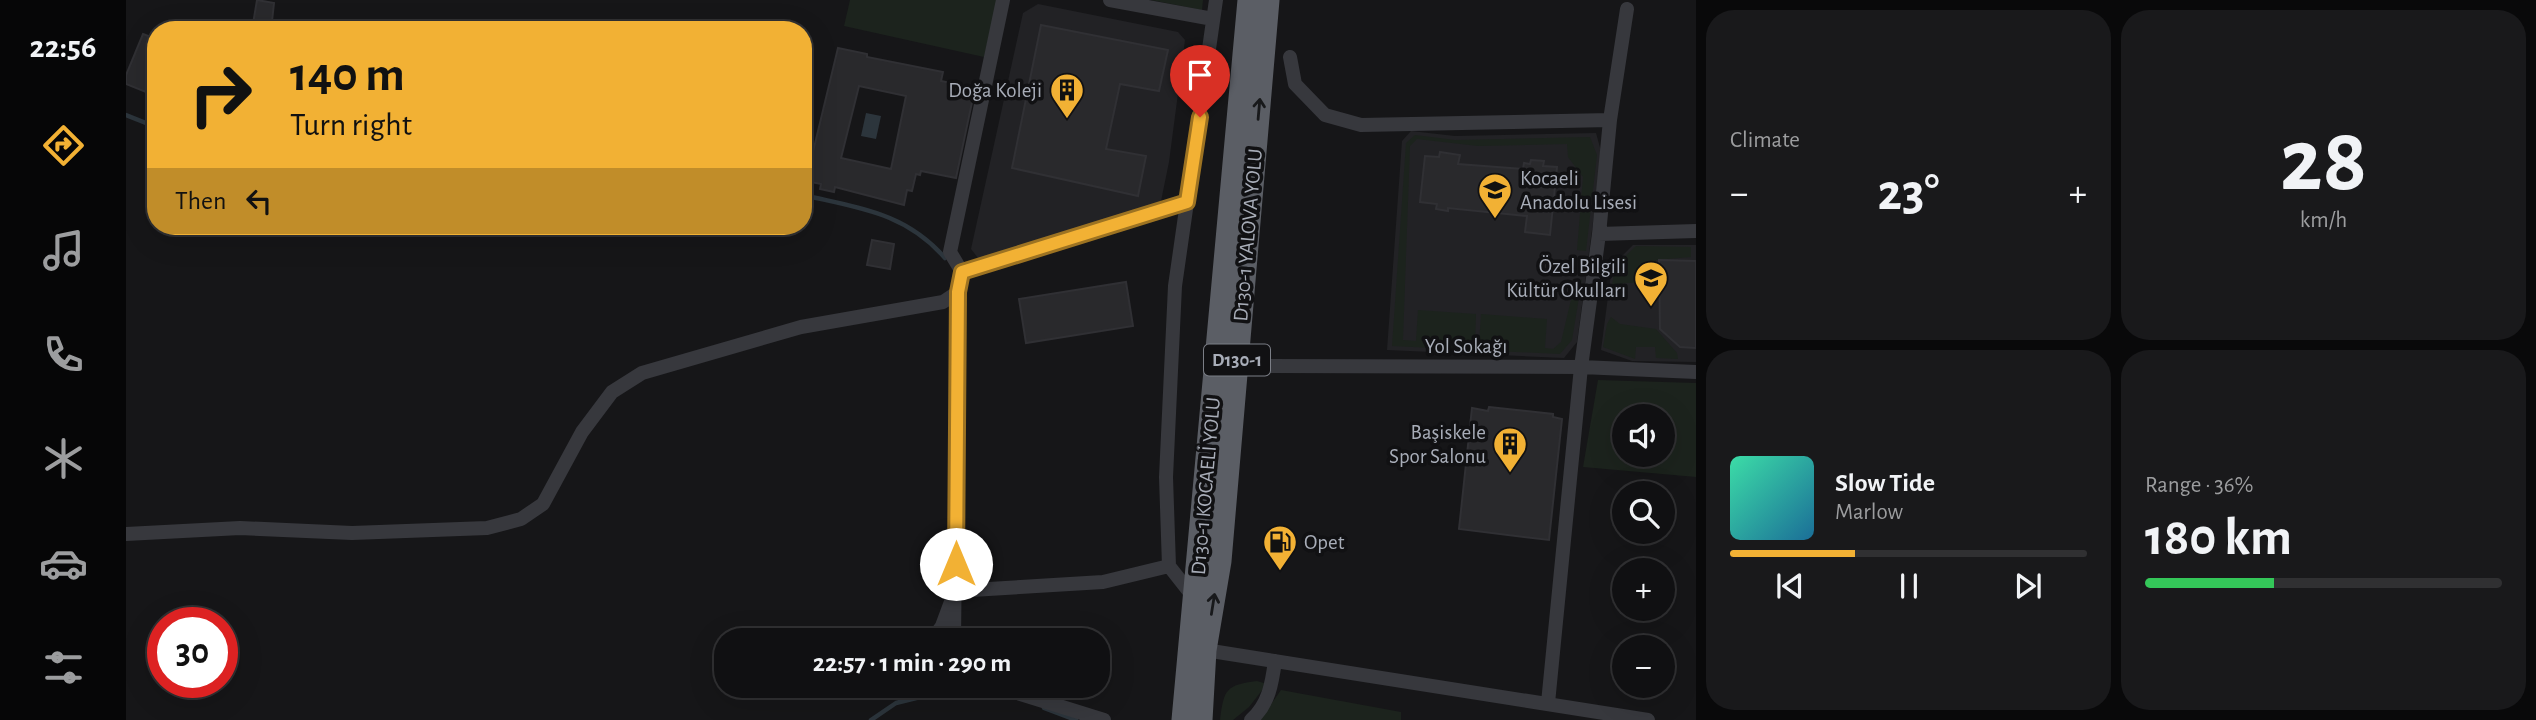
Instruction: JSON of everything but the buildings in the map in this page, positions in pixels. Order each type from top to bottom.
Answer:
[{"type":"highway","name":"D130-1 KOCAELİ YOLU","points":[[1183,720],[1249,0]]},
{"type":"highway","name":"D130-1 YALOVA YOLU","points":[[1201,720],[1205,650],[1220,561],[1268,0]]},
{"type":"street","points":[[954,628],[958,292],[962,272],[950,252],[1003,0]]},
{"type":"street","points":[[1110,0],[1213,19]]},
{"type":"street","points":[[1195,599],[1169,566],[1166,477],[1175,286],[1216,0]]},
{"type":"street","points":[[1548,703],[1581,368],[1599,234],[1610,120],[1627,9]]},
{"type":"street","points":[[1290,57],[1295,84],[1325,115],[1361,125],[1610,120]]},
{"type":"street","points":[[962,272],[1187,202]]},
{"type":"street","points":[[1599,234],[1696,231]]},
{"type":"street","points":[[126,534],[240,527],[352,533],[487,528],[521,519],[543,504],[582,432],[611,392],[642,373],[801,327],[943,302],[958,292]]},
{"type":"street","name":"Yol Sokağı","points":[[1237,366],[1581,368],[1696,372]]},
{"type":"street","points":[[956,591],[1103,582],[1169,566]]},
{"type":"street","points":[[941,628],[956,591]]},
{"type":"street","points":[[1205,650],[1648,720]]},
{"type":"street","points":[[1251,720],[1258,714],[1272,687],[1275,661]]},
{"type":"street","points":[[1033,698],[1104,720]]},
{"type":"shaded area","points":[[850,0],[997,0],[984,57],[844,26]]},
{"type":"shaded area","points":[[1151,0],[1203,0],[1202,10]]},
{"type":"shaded area","points":[[1038,4],[1178,32],[1185,40],[1169,162],[1160,206],[1158,209],[978,258],[971,249],[1023,13]]},
{"type":"shaded area","points":[[866,113],[881,116],[876,139],[861,136]]},
{"type":"shaded area","name":"Kocaeli Anadolu Lisesi","points":[[1411,131],[1455,136],[1596,133],[1602,155],[1577,342],[1564,358],[1387,350],[1402,141]]},
{"type":"shaded area","points":[[1415,135],[1455,140],[1590,137],[1597,155],[1586,251],[1577,250],[1583,177],[1568,157],[1567,144],[1478,146],[1417,139],[1410,146],[1403,340],[1416,341],[1418,310],[1476,314],[1475,344],[1449,343],[1479,345],[1481,314],[1547,319],[1545,348],[1553,349],[1561,342],[1574,287],[1582,279],[1572,340],[1560,354],[1392,346],[1406,143]]},
{"type":"shaded area","name":"Özel Bilgili Kültür Okulları","points":[[1633,245],[1696,245],[1696,362],[1632,361],[1601,350],[1612,266]]},
{"type":"shaded area","points":[[1636,246],[1691,247],[1691,257],[1656,260],[1654,283],[1623,283],[1618,300],[1610,299],[1615,266]]},
{"type":"shaded area","points":[[1611,317],[1620,324],[1656,329],[1677,353],[1678,359],[1656,358],[1655,347],[1636,347],[1635,359],[1603,347]]},
{"type":"shaded area","points":[[1598,380],[1696,383],[1696,477],[1583,467]]},
{"type":"shaded area","points":[[1257,681],[1267,684],[1249,707],[1233,720],[1220,720],[1228,690],[1239,684]]},
{"type":"shaded area","points":[[1281,690],[1401,712],[1401,720],[1260,720]]},
{"type":"waterway","points":[[126,115],[147,123]]},
{"type":"waterway","points":[[812,197],[880,214],[897,221],[930,243],[945,258]]},
{"type":"waterway","points":[[871,720],[896,703],[916,698]]},
{"type":"waterway","points":[[1044,708],[1076,720]]},
{"type":"place","name":"Doğa Koleji","points":[[1067,120]]},
{"type":"place","name":"Kocaeli Anadolu Lisesi","points":[[1495,220]]},
{"type":"place","name":"Özel Bilgili Kültür Okulları","points":[[1651,308]]},
{"type":"place","name":"Başiskele Spor Salonu","points":[[1510,474]]},
{"type":"place","name":"Opet","points":[[1280,572]]},
{"type":"route","points":[[956,564],[958,292],[962,272],[1187,202],[1200,117]]}]
